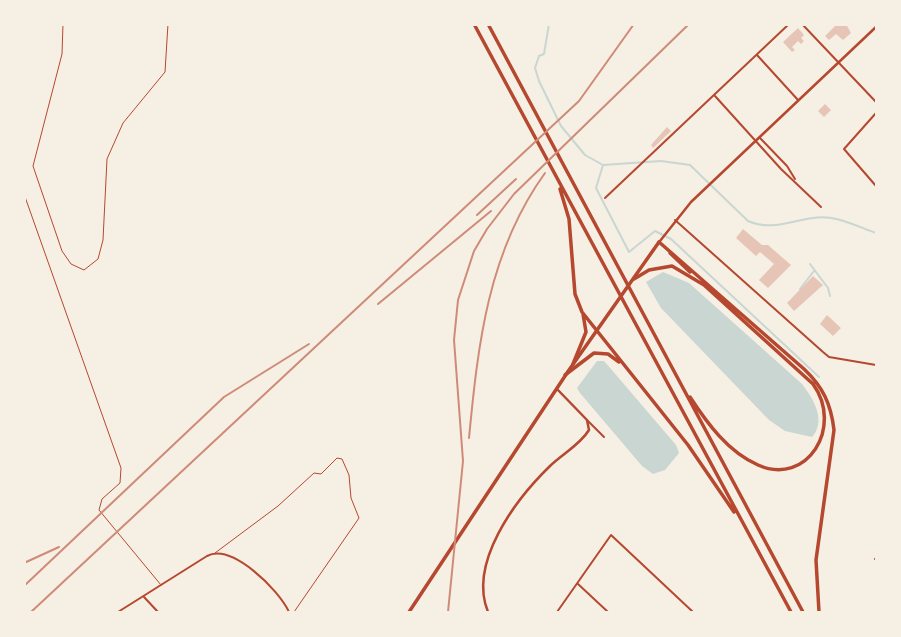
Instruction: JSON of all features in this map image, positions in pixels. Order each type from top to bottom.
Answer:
[{"type":"highway","points":[[474,24],[791,612]]},
{"type":"highway","points":[[488,24],[803,612]]},
{"type":"highway","points":[[557,180],[569,219],[575,294],[586,332],[573,365]]},
{"type":"highway","points":[[659,242],[813,384],[821,395],[825,411],[823,437],[816,449],[797,465],[774,468],[760,466],[718,435],[671,366]]},
{"type":"highway","points":[[410,612],[565,375],[659,242]]},
{"type":"highway","points":[[659,242],[804,369],[823,391],[831,408],[835,430],[816,560],[819,612]]},
{"type":"highway","points":[[634,279],[649,270],[672,266],[704,285]]},
{"type":"highway","points":[[582,312],[710,474],[749,535]]},
{"type":"highway","points":[[565,375],[594,353],[608,354],[623,365]]},
{"type":"main road","points":[[659,242],[675,220],[715,180],[877,27]]},
{"type":"main road","points":[[488,612],[482,578],[492,545],[538,478],[587,434],[590,426],[557,389]]},
{"type":"street","points":[[605,198],[789,24]]},
{"type":"street","points":[[802,24],[877,102]]},
{"type":"street","points":[[757,55],[798,101]]},
{"type":"street","points":[[714,95],[821,207]]},
{"type":"street","points":[[877,113],[844,149],[877,186]]},
{"type":"street","points":[[759,138],[787,166],[795,180]]},
{"type":"street","points":[[675,220],[823,352],[830,357],[877,365]]},
{"type":"street","points":[[587,420],[604,437]]},
{"type":"street","points":[[557,612],[611,535],[693,612]]},
{"type":"street","points":[[118,612],[215,553],[232,555],[273,590],[289,612]]},
{"type":"street","points":[[578,583],[608,612]]},
{"type":"street","points":[[143,596],[158,612]]},
{"type":"lane","points":[[24,194],[121,468],[120,483],[99,506],[102,514],[161,585]]},
{"type":"lane","points":[[215,553],[278,506],[314,473],[326,471],[337,458],[344,462],[351,498],[359,514],[337,553],[294,612]]},
{"type":"path","points":[[63,24],[62,54],[33,166],[62,251],[71,264],[84,270],[94,265],[101,250],[107,159],[123,123],[165,72],[168,24]]},
{"type":"shaded area","points":[[663,272],[689,283],[802,384],[817,410],[818,424],[812,437],[785,431],[769,420],[661,308],[646,282]]},
{"type":"shaded area","points":[[597,361],[604,361],[676,445],[679,453],[665,470],[653,474],[642,466],[580,393],[577,388]]},
{"type":"building","points":[[837,24],[846,24],[851,33],[843,40],[836,34],[829,40],[825,36]]},
{"type":"building","points":[[798,28],[804,35],[801,38],[804,41],[801,44],[798,41],[792,47],[795,50],[792,52],[783,42]]},
{"type":"building","points":[[825,104],[831,110],[824,117],[818,111]]},
{"type":"building","points":[[667,127],[671,131],[653,148],[651,145]]},
{"type":"building","points":[[743,229],[762,245],[768,245],[791,265],[768,288],[759,280],[774,264],[760,252],[756,256],[736,238]]},
{"type":"building","points":[[813,276],[823,285],[794,311],[787,303]]},
{"type":"building","points":[[827,315],[841,328],[833,336],[820,324]]},
{"type":"waterway","points":[[549,24],[544,54],[539,56],[535,68],[561,126],[585,155],[603,165],[661,161],[690,165],[748,221],[756,224],[773,225],[821,217],[845,221],[876,233]]},
{"type":"waterway","points":[[603,165],[596,188],[629,252],[655,231],[671,239],[819,377]]},
{"type":"waterway","points":[[810,264],[828,288],[830,296]]},
{"type":"waterway","points":[[800,289],[814,271]]},
{"type":"railway","points":[[31,612],[579,101],[634,24]]},
{"type":"railway","points":[[448,612],[463,461],[454,340],[458,300],[474,251],[514,194],[689,24]]},
{"type":"railway","points":[[469,438],[482,334],[498,267],[510,235],[545,173]]},
{"type":"railway","points":[[477,215],[516,179]]},
{"type":"railway","points":[[378,304],[491,211]]},
{"type":"railway","points":[[24,586],[224,397],[309,344]]},
{"type":"railway","points":[[24,563],[59,547]]}]
